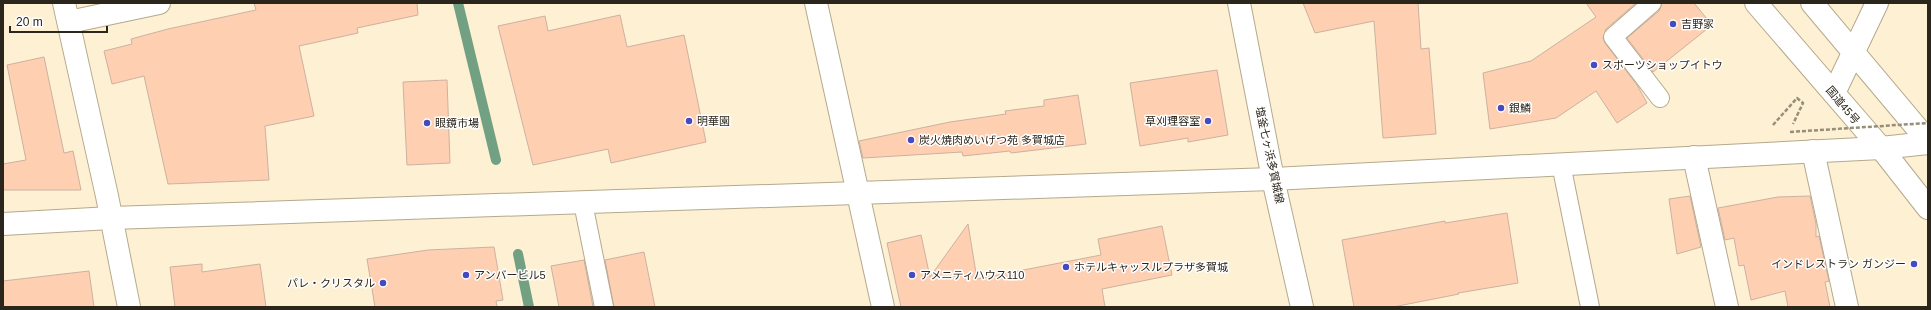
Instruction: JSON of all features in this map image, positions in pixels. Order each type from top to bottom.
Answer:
[{"type":"main road","points":[[129,307],[67,13],[158,3]]},
{"type":"main road","points":[[816,3],[883,307]]},
{"type":"main road","name":"塩釜七ヶ浜多賀城線","points":[[1239,3],[1273,179],[1302,307]]},
{"type":"main road","name":"国道45号","points":[[1756,3],[1880,148],[1928,208]]},
{"type":"main road","points":[[1812,3],[1854,51],[1928,142]]},
{"type":"main road","points":[[1834,94],[1877,3]]},
{"type":"main road","points":[[3,224],[111,218],[1273,179],[1880,148],[1928,142]]},
{"type":"main road","points":[[1813,151],[1847,307]]},
{"type":"main road","points":[[1694,157],[1727,307]]},
{"type":"lane","points":[[1652,3],[1613,37],[1660,98]]},
{"type":"lane","points":[[1561,164],[1590,307]]},
{"type":"lane","points":[[583,203],[604,307]]},
{"type":"path","points":[[1771,128],[1797,98],[1803,103],[1790,132],[1928,123]]},
{"type":"building","points":[[254,3],[417,3],[418,15],[357,28],[358,33],[299,46],[314,116],[265,126],[269,180],[168,184],[144,76],[112,84],[104,51],[132,44],[131,39],[168,29],[256,10]]},
{"type":"building","points":[[1303,3],[1418,3],[1421,49],[1429,48],[1436,134],[1383,138],[1374,21],[1315,33]]},
{"type":"building","points":[[1586,3],[1636,3],[1606,29],[1603,38],[1605,43],[1637,85],[1647,103],[1617,123],[1596,91],[1556,118],[1490,129],[1483,73],[1531,61],[1596,17]]},
{"type":"building","points":[[1662,3],[1694,3],[1712,25],[1653,72],[1627,38],[1659,11]]},
{"type":"building","points":[[620,15],[627,47],[684,35],[706,142],[611,163],[608,149],[533,165],[498,26],[545,16],[548,31]]},
{"type":"building","points":[[44,57],[64,153],[73,151],[81,190],[3,190],[3,164],[26,160],[7,65]]},
{"type":"building","points":[[1217,70],[1228,135],[1188,142],[1188,138],[1140,146],[1130,83]]},
{"type":"building","points":[[447,80],[450,163],[407,165],[403,82]]},
{"type":"building","points":[[1078,95],[1086,144],[1011,153],[1010,151],[963,156],[962,152],[863,158],[859,141],[950,122],[1006,114],[1005,111],[1044,106],[1044,100]]},
{"type":"building","points":[[1690,196],[1701,247],[1677,254],[1669,199]]},
{"type":"building","points":[[1810,196],[1816,224],[1816,237],[1819,236],[1829,281],[1825,282],[1830,307],[1788,307],[1785,291],[1751,300],[1744,265],[1739,266],[1734,238],[1725,240],[1718,208],[1778,197]]},
{"type":"building","points":[[1507,213],[1518,283],[1458,293],[1459,294],[1393,307],[1354,307],[1342,240],[1445,221],[1445,223]]},
{"type":"building","points":[[968,224],[977,279],[1101,255],[1098,239],[1162,226],[1172,275],[1102,289],[1105,307],[901,307],[887,243],[921,235],[930,277]]},
{"type":"building","points":[[494,247],[503,300],[496,301],[497,307],[375,307],[367,259],[428,250]]},
{"type":"building","points":[[644,252],[655,307],[614,307],[605,260]]},
{"type":"building","points":[[584,260],[593,307],[559,307],[551,266]]},
{"type":"building","points":[[202,264],[202,272],[260,264],[266,307],[175,307],[170,267]]},
{"type":"building","points":[[89,271],[94,307],[3,307],[3,281]]},
{"type":"waterway","points":[[458,3],[496,160]]},
{"type":"waterway","points":[[518,254],[529,307]]},
{"type":"place","name":"吉野家","points":[[1673,24]]},
{"type":"place","name":"スポーツショップイトウ","points":[[1594,65]]},
{"type":"place","name":"銀鱗","points":[[1501,108]]},
{"type":"place","name":"明華園","points":[[689,121]]},
{"type":"place","name":"草刈理容室","points":[[1208,121]]},
{"type":"place","name":"眼鏡市場","points":[[427,123]]},
{"type":"place","name":"炭火焼肉めいげつ苑 多賀城店","points":[[911,140]]},
{"type":"place","name":"インドレストラン ガンジー","points":[[1914,264]]},
{"type":"place","name":"ホテルキャッスルプラザ多賀城","points":[[1066,267]]},
{"type":"place","name":"アンバービル5","points":[[466,275]]},
{"type":"place","name":"アメニティハウス110","points":[[912,275]]},
{"type":"place","name":"パレ・クリスタル","points":[[383,283]]}]
